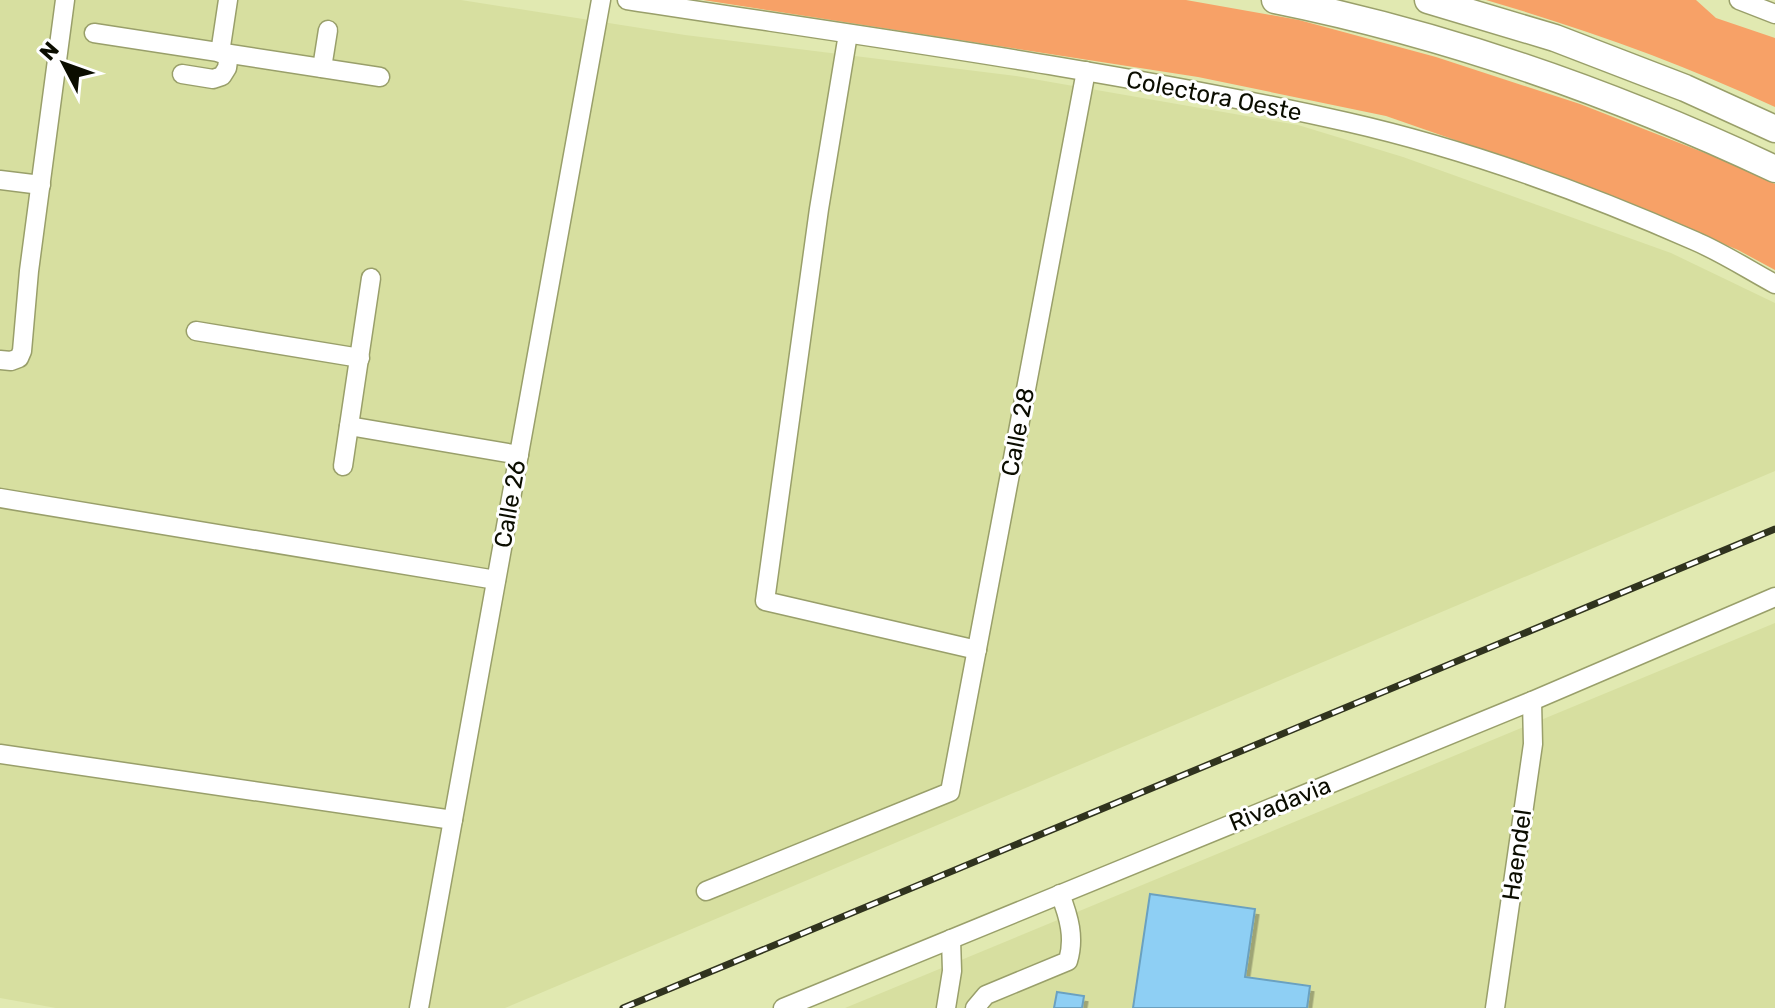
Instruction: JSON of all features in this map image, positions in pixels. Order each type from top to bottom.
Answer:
[{"type":"highway","points":[[1275,0],[1347,15],[1561,80],[1652,113],[1775,169]]},
{"type":"highway","points":[[1428,0],[1555,38],[1685,88],[1775,129]]},
{"type":"street","points":[[0,360],[19,358],[22,351],[29,271],[65,0]]},
{"type":"street","points":[[182,74],[213,79],[222,76],[227,68],[228,0]]},
{"type":"street","name":"Calle 26","points":[[419,1008],[601,0]]},
{"type":"street","name":"Colectora Oeste","points":[[627,0],[1086,71],[1349,122],[1474,158],[1572,191],[1697,242],[1775,284]]},
{"type":"street","points":[[1742,0],[1771,8]]},
{"type":"street","points":[[322,68],[328,30]]},
{"type":"street","points":[[94,33],[380,77]]},
{"type":"street","points":[[848,34],[819,209],[765,601],[977,650]]},
{"type":"street","name":"Calle 28","points":[[706,891],[950,792],[1086,71]]},
{"type":"street","points":[[0,180],[41,185]]},
{"type":"street","points":[[343,466],[371,278]]},
{"type":"street","points":[[196,331],[360,358]]},
{"type":"street","points":[[349,426],[519,455]]},
{"type":"street","points":[[0,498],[496,580]]},
{"type":"street","name":"Rivadavia","points":[[783,1008],[1532,701],[1775,597]]},
{"type":"street","name":"Haendel","points":[[1495,1008],[1533,744],[1532,701]]},
{"type":"street","points":[[0,754],[453,820]]},
{"type":"street","points":[[975,1008],[986,995],[1068,961],[1072,949],[1071,930],[1060,894]]},
{"type":"street","points":[[946,1008],[952,971],[951,939]]},
{"type":"shaded area","points":[[0,0],[461,0],[685,35],[1016,76],[1298,125],[1403,157],[1671,253],[1775,303],[1775,471],[505,1008],[56,1008],[0,998]]},
{"type":"shaded area","points":[[703,0],[1186,0],[1299,20],[1436,57],[1580,104],[1728,162],[1775,184],[1775,270],[1738,250],[1576,182],[1386,116],[1198,77]]},
{"type":"shaded area","points":[[1486,0],[1696,0],[1716,18],[1775,38],[1775,107],[1632,48]]},
{"type":"shaded area","points":[[1775,623],[1775,1008],[845,1008]]},
{"type":"building","points":[[1150,894],[1255,909],[1245,977],[1310,986],[1307,1008],[1133,1008]]},
{"type":"building","points":[[1057,992],[1084,996],[1082,1008],[1054,1008]]},
{"type":"railway","points":[[623,1008],[1775,529]]}]
